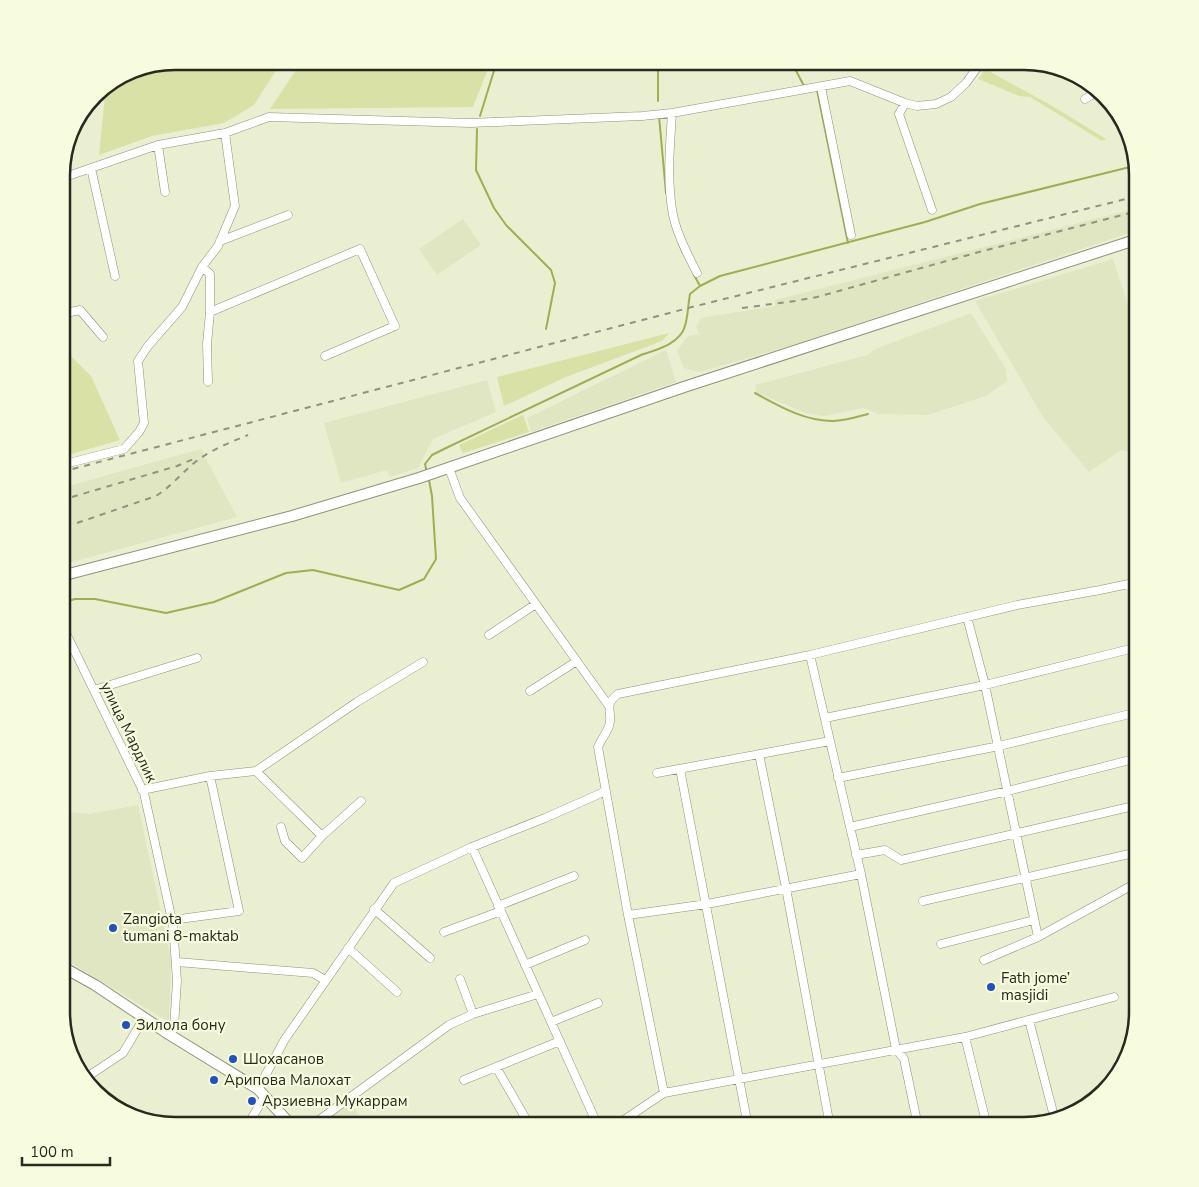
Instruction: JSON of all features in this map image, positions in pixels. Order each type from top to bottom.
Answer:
[{"type":"main road","points":[[70,574],[292,516],[419,478],[684,387],[1129,242]]},
{"type":"main road","points":[[70,971],[262,1092],[284,1117]]},
{"type":"street","points":[[70,175],[158,145],[226,133],[269,118],[470,123],[642,116],[672,113],[850,81],[904,103],[918,106],[936,104],[951,97],[966,83],[976,70]]},
{"type":"street","points":[[821,87],[851,235]]},
{"type":"street","points":[[1085,99],[1091,95]]},
{"type":"street","points":[[904,103],[899,114],[932,210]]},
{"type":"street","points":[[672,113],[668,163],[672,210],[681,241],[697,273]]},
{"type":"street","points":[[70,463],[124,449],[139,432],[144,423],[138,361],[148,346],[182,307],[202,267],[220,241],[235,206],[226,133]]},
{"type":"street","points":[[158,145],[165,192]]},
{"type":"street","points":[[91,168],[115,276]]},
{"type":"street","points":[[220,241],[288,215]]},
{"type":"street","points":[[210,312],[360,249],[395,326],[325,356]]},
{"type":"street","points":[[202,267],[210,274],[210,312],[206,344],[208,382]]},
{"type":"street","points":[[70,312],[80,310],[103,337]]},
{"type":"street","points":[[449,468],[460,498],[609,706],[611,719],[609,727],[598,747],[628,915],[664,1093]]},
{"type":"street","points":[[609,706],[612,699],[618,694],[810,655],[1017,605],[1129,583]]},
{"type":"street","points":[[489,635],[536,604]]},
{"type":"street","points":[[967,617],[986,685],[1038,937]]},
{"type":"street","name":"улица Мардлик","points":[[70,642],[142,790],[172,920],[176,962],[174,1027],[170,1035]]},
{"type":"street","points":[[825,718],[986,685],[1129,649]]},
{"type":"street","points":[[810,655],[861,874],[896,1049],[904,1059],[916,1117]]},
{"type":"street","points":[[94,690],[197,658]]},
{"type":"street","points":[[530,691],[577,661]]},
{"type":"street","points":[[142,790],[210,776],[256,771],[357,702],[423,662]]},
{"type":"street","points":[[838,778],[998,746],[1129,714]]},
{"type":"street","points":[[657,773],[830,741]]},
{"type":"street","points":[[760,754],[828,1117]]},
{"type":"street","points":[[850,827],[1008,791],[1129,760]]},
{"type":"street","points":[[680,768],[746,1117]]},
{"type":"street","points":[[256,771],[322,836]]},
{"type":"street","points":[[172,920],[239,911],[210,776]]},
{"type":"street","points":[[251,1117],[285,1039],[374,909],[394,883],[472,847],[606,791]]},
{"type":"street","points":[[281,827],[285,841],[302,858],[322,836],[361,802]]},
{"type":"street","points":[[856,855],[885,850],[901,860],[1129,808]]},
{"type":"street","points":[[472,847],[594,1117]]},
{"type":"street","points":[[923,901],[1129,854]]},
{"type":"street","points":[[628,915],[707,904],[861,874]]},
{"type":"street","points":[[444,932],[574,876]]},
{"type":"street","points":[[984,960],[1038,937],[1129,887]]},
{"type":"street","points":[[374,909],[430,958]]},
{"type":"street","points":[[941,944],[1034,920]]},
{"type":"street","points":[[525,965],[585,940]]},
{"type":"street","points":[[348,948],[396,992]]},
{"type":"street","points":[[176,962],[313,973],[325,980]]},
{"type":"street","points":[[460,979],[473,1014]]},
{"type":"street","points":[[323,1117],[449,1025],[473,1014],[538,994]]},
{"type":"street","points":[[629,1117],[664,1093],[965,1037],[1114,997]]},
{"type":"street","points":[[551,1022],[598,1003]]},
{"type":"street","points":[[91,1074],[124,1053],[144,1018]]},
{"type":"street","points":[[1029,1020],[1053,1112]]},
{"type":"street","points":[[965,1037],[985,1117]]},
{"type":"street","points":[[464,1080],[560,1041]]},
{"type":"street","points":[[496,1067],[525,1117]]},
{"type":"shaded area","points":[[276,70],[254,105],[224,123],[152,136],[99,155],[105,97],[122,84],[141,76],[161,71]]},
{"type":"shaded area","points":[[296,70],[487,70],[473,107],[270,109]]},
{"type":"shaded area","points":[[984,70],[987,70],[1054,107],[1106,139],[1102,141],[1030,97],[1019,96],[978,79]]},
{"type":"shaded area","points":[[1129,210],[1129,233],[794,345],[699,372],[684,368],[677,351],[688,336],[699,334],[696,326],[701,318],[775,306],[775,300]]},
{"type":"shaded area","points":[[463,219],[481,245],[437,275],[419,249]]},
{"type":"shaded area","points":[[1113,259],[1129,309],[1129,452],[1121,450],[1089,472],[1043,417],[975,301]]},
{"type":"shaded area","points":[[971,313],[1006,369],[1007,381],[986,396],[928,415],[879,414],[863,408],[824,416],[805,413],[756,392],[755,385],[867,355],[875,349]]},
{"type":"shaded area","points":[[669,333],[662,341],[566,377],[504,406],[497,377]]},
{"type":"shaded area","points":[[666,350],[676,382],[531,432],[527,418]]},
{"type":"shaded area","points":[[70,355],[91,376],[120,440],[70,454]]},
{"type":"shaded area","points":[[487,380],[496,412],[433,439],[418,468],[390,477],[387,470],[341,483],[324,423]]},
{"type":"shaded area","points":[[523,415],[529,432],[463,453],[459,445]]},
{"type":"shaded area","points":[[201,449],[237,517],[70,563],[70,485]]},
{"type":"shaded area","name":"Zangiota tumani 8-maktab","points":[[138,805],[171,959],[169,1022],[70,962],[70,812],[90,814]]},
{"type":"shaded area","points":[[351,1103],[361,1117],[330,1117]]},
{"type":"waterway","points":[[480,116],[494,70]]},
{"type":"waterway","points":[[658,70],[658,101]]},
{"type":"waterway","points":[[796,70],[804,86]]},
{"type":"waterway","points":[[817,90],[848,243]]},
{"type":"waterway","points":[[659,116],[666,193]]},
{"type":"waterway","points":[[477,129],[476,170],[494,208],[506,225],[551,270],[555,283],[546,329]]},
{"type":"waterway","points":[[427,473],[425,464],[432,455],[641,355],[673,342],[685,326],[690,294],[700,286],[720,276],[925,222],[980,204],[1128,167]]},
{"type":"waterway","points":[[679,244],[683,253]]},
{"type":"waterway","points":[[694,275],[700,286]]},
{"type":"waterway","points":[[755,393],[792,412],[822,420],[837,421],[868,414]]},
{"type":"waterway","points":[[70,600],[95,599],[166,613],[214,602],[286,573],[313,570],[399,590],[424,579],[436,559],[432,496],[429,480]]},
{"type":"railway","points":[[70,470],[696,306],[1129,198]]},
{"type":"railway","points":[[742,308],[817,297],[1129,213]]},
{"type":"railway","points":[[77,523],[156,496],[204,456],[248,435]]},
{"type":"railway","points":[[72,497],[177,466],[196,458]]},
{"type":"place","name":"Zangiota tumani 8-maktab","points":[[113,928]]},
{"type":"place","name":"Fath jome’ masjidi","points":[[991,987]]},
{"type":"place","name":"Зилола бону","points":[[126,1025]]},
{"type":"place","name":"Шохасанов","points":[[233,1059]]},
{"type":"place","name":"Арипова Малохат","points":[[214,1080]]},
{"type":"place","name":"Арзиевна Мукаррам","points":[[252,1101]]}]
